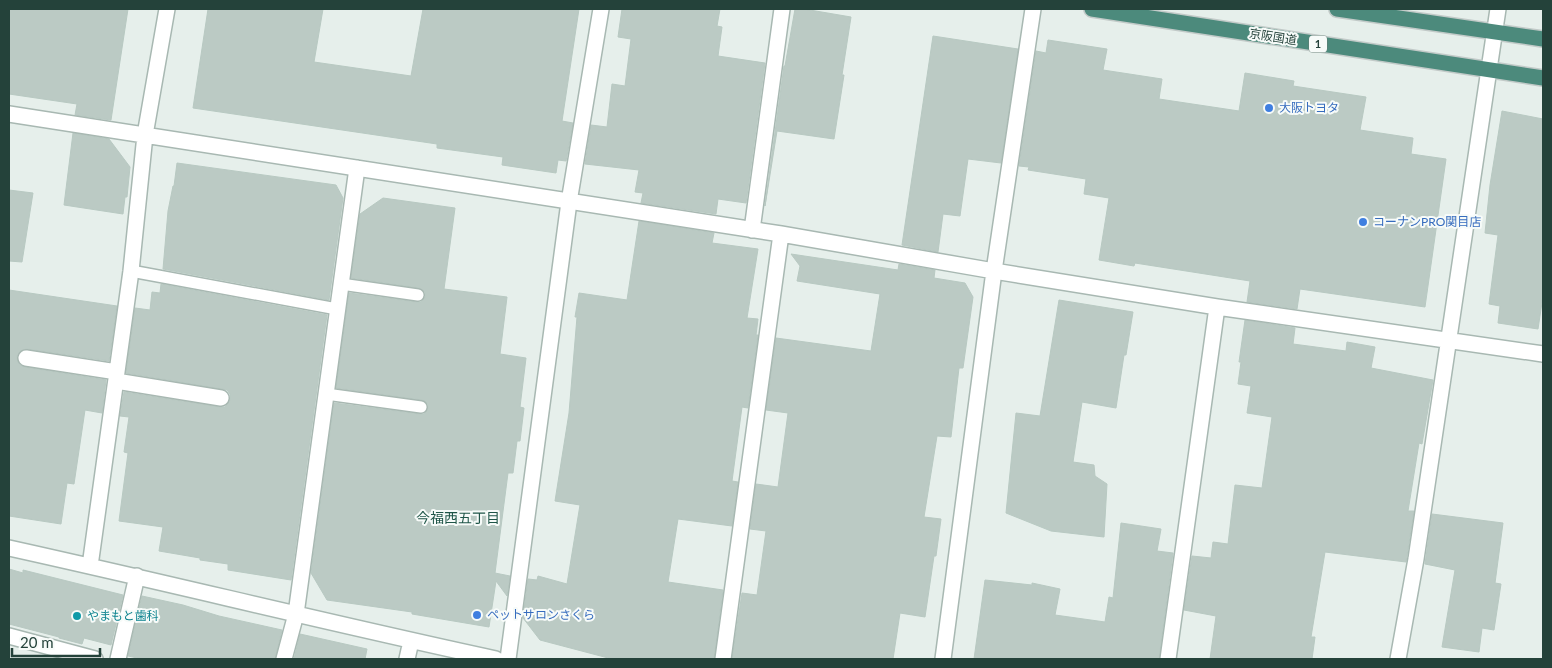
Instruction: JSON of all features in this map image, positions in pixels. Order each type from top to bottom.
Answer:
[{"type":"highway","name":"京阪国道","points":[[1092,9],[1543,78]]},
{"type":"highway","points":[[1336,9],[1543,39]]},
{"type":"street","points":[[90,566],[131,271],[145,135],[167,9]]},
{"type":"street","points":[[508,659],[569,202],[601,9]]},
{"type":"street","points":[[752,230],[782,9]]},
{"type":"street","points":[[943,659],[994,271],[1033,9]]},
{"type":"street","points":[[1398,659],[1416,558],[1498,9]]},
{"type":"street","points":[[9,114],[781,234],[1217,307],[1543,354]]},
{"type":"street","points":[[284,659],[296,614],[357,168]]},
{"type":"street","points":[[723,659],[781,234]]},
{"type":"street","points":[[1168,659],[1217,307]]},
{"type":"street","points":[[26,358],[221,398]]},
{"type":"street","points":[[9,548],[496,659]]},
{"type":"street","points":[[118,659],[138,576]]},
{"type":"street","points":[[9,636],[95,659]]},
{"type":"street","points":[[407,659],[411,641]]},
{"type":"lane","points":[[131,271],[337,309]]},
{"type":"lane","points":[[341,284],[418,295]]},
{"type":"lane","points":[[326,394],[421,407]]},
{"type":"building","points":[[9,9],[128,9],[111,120],[75,115],[77,104],[9,94]]},
{"type":"building","points":[[208,9],[323,9],[314,62],[411,76],[423,9],[579,9],[562,121],[573,123],[566,161],[558,160],[556,173],[502,165],[503,157],[437,148],[437,144],[193,108]]},
{"type":"building","points":[[622,9],[720,9],[717,26],[722,27],[718,56],[765,63],[746,203],[718,199],[716,214],[641,203],[643,193],[635,192],[639,170],[585,164],[591,125],[607,127],[612,84],[625,86],[631,39],[618,37]]},
{"type":"building","points":[[795,9],[851,17],[842,75],[844,75],[834,139],[777,131],[765,206],[784,66]]},
{"type":"building","points":[[933,36],[1018,49],[1001,163],[968,159],[960,216],[943,214],[938,252],[902,245]]},
{"type":"building","points":[[1048,40],[1107,49],[1103,70],[1162,79],[1159,99],[1239,111],[1245,73],[1294,81],[1293,86],[1366,97],[1360,130],[1413,138],[1411,154],[1446,159],[1425,307],[1300,289],[1297,309],[1247,302],[1250,281],[1135,263],[1134,266],[1099,260],[1109,198],[1084,194],[1086,179],[1028,170],[1029,167],[1019,166],[1036,51],[1046,53]]},
{"type":"building","points":[[1502,111],[1543,119],[1543,296],[1538,329],[1498,323],[1500,306],[1489,304],[1498,235],[1485,233],[1490,185]]},
{"type":"building","points":[[73,133],[109,139],[130,167],[123,214],[64,205]]},
{"type":"building","points":[[177,163],[336,185],[343,198],[329,300],[163,269],[168,211]]},
{"type":"building","points":[[9,190],[33,193],[22,262],[9,261]]},
{"type":"building","points":[[383,198],[455,208],[444,289],[507,297],[500,354],[526,358],[520,407],[524,408],[520,441],[517,441],[513,473],[508,473],[495,573],[510,576],[507,596],[496,581],[489,627],[412,614],[412,612],[327,600],[311,573],[334,403],[420,414],[424,414],[428,408],[428,404],[422,400],[336,388],[349,293],[417,302],[421,302],[425,297],[425,292],[419,288],[351,278],[360,214]]},
{"type":"building","points":[[639,221],[714,233],[712,243],[758,249],[747,318],[758,319],[756,335],[758,335],[748,408],[742,407],[732,481],[738,482],[732,526],[678,519],[668,582],[723,590],[714,659],[612,659],[540,640],[523,618],[528,579],[537,580],[538,576],[567,584],[580,505],[555,501],[569,413],[577,317],[575,317],[579,293],[627,300]]},
{"type":"building","points":[[791,254],[898,270],[899,264],[935,270],[934,278],[965,283],[973,297],[963,368],[959,368],[951,437],[937,436],[924,517],[941,519],[925,617],[900,613],[893,659],[732,659],[742,593],[757,595],[766,531],[750,529],[756,484],[778,487],[788,413],[766,410],[776,338],[871,351],[880,294],[797,281],[800,266]]},
{"type":"building","points":[[161,284],[327,315],[291,580],[228,570],[228,564],[159,551],[163,527],[119,521],[128,453],[124,452],[129,417],[120,416],[124,392],[220,407],[225,407],[230,400],[230,394],[227,390],[126,373],[135,308],[150,310],[152,292],[160,293]]},
{"type":"building","points":[[9,290],[117,306],[109,361],[27,349],[22,350],[17,356],[21,366],[106,380],[102,413],[85,410],[74,484],[67,483],[61,524],[9,516]]},
{"type":"building","points":[[1059,300],[1133,312],[1116,408],[1082,402],[1073,462],[1094,465],[1095,476],[1107,484],[1104,537],[1051,531],[1006,513],[1016,413],[1040,416]]},
{"type":"building","points":[[1245,320],[1295,328],[1293,344],[1346,351],[1347,342],[1375,347],[1371,368],[1433,380],[1422,444],[1419,443],[1408,511],[1414,511],[1406,562],[1325,552],[1311,637],[1315,637],[1312,659],[1210,659],[1216,616],[1184,610],[1192,556],[1211,558],[1213,542],[1228,544],[1235,485],[1262,488],[1272,417],[1247,413],[1251,386],[1238,384]]},
{"type":"building","points":[[1432,514],[1503,523],[1495,583],[1501,584],[1494,630],[1482,628],[1479,652],[1442,647],[1455,570],[1425,564]]},
{"type":"building","points":[[1121,523],[1161,529],[1157,551],[1173,553],[1159,659],[974,659],[985,580],[1032,585],[1032,583],[1060,589],[1055,615],[1105,622],[1109,597],[1113,598]]},
{"type":"building","points":[[9,569],[23,573],[23,570],[123,595],[111,645],[84,638],[82,644],[9,624]]},
{"type":"building","points":[[142,596],[282,630],[275,659],[142,659],[128,656]]},
{"type":"building","points":[[300,634],[367,649],[365,659],[294,659]]},
{"type":"place","name":"大阪トヨタ","points":[[1269,108]]},
{"type":"place","name":"コーナンPRO関目店","points":[[1363,222]]},
{"type":"place","name":"ペットサロンさくら","points":[[477,615]]},
{"type":"place","name":"やまもと歯科","points":[[77,616]]},
{"type":"district","name":"今福西五丁目","points":[[458,518]]}]
